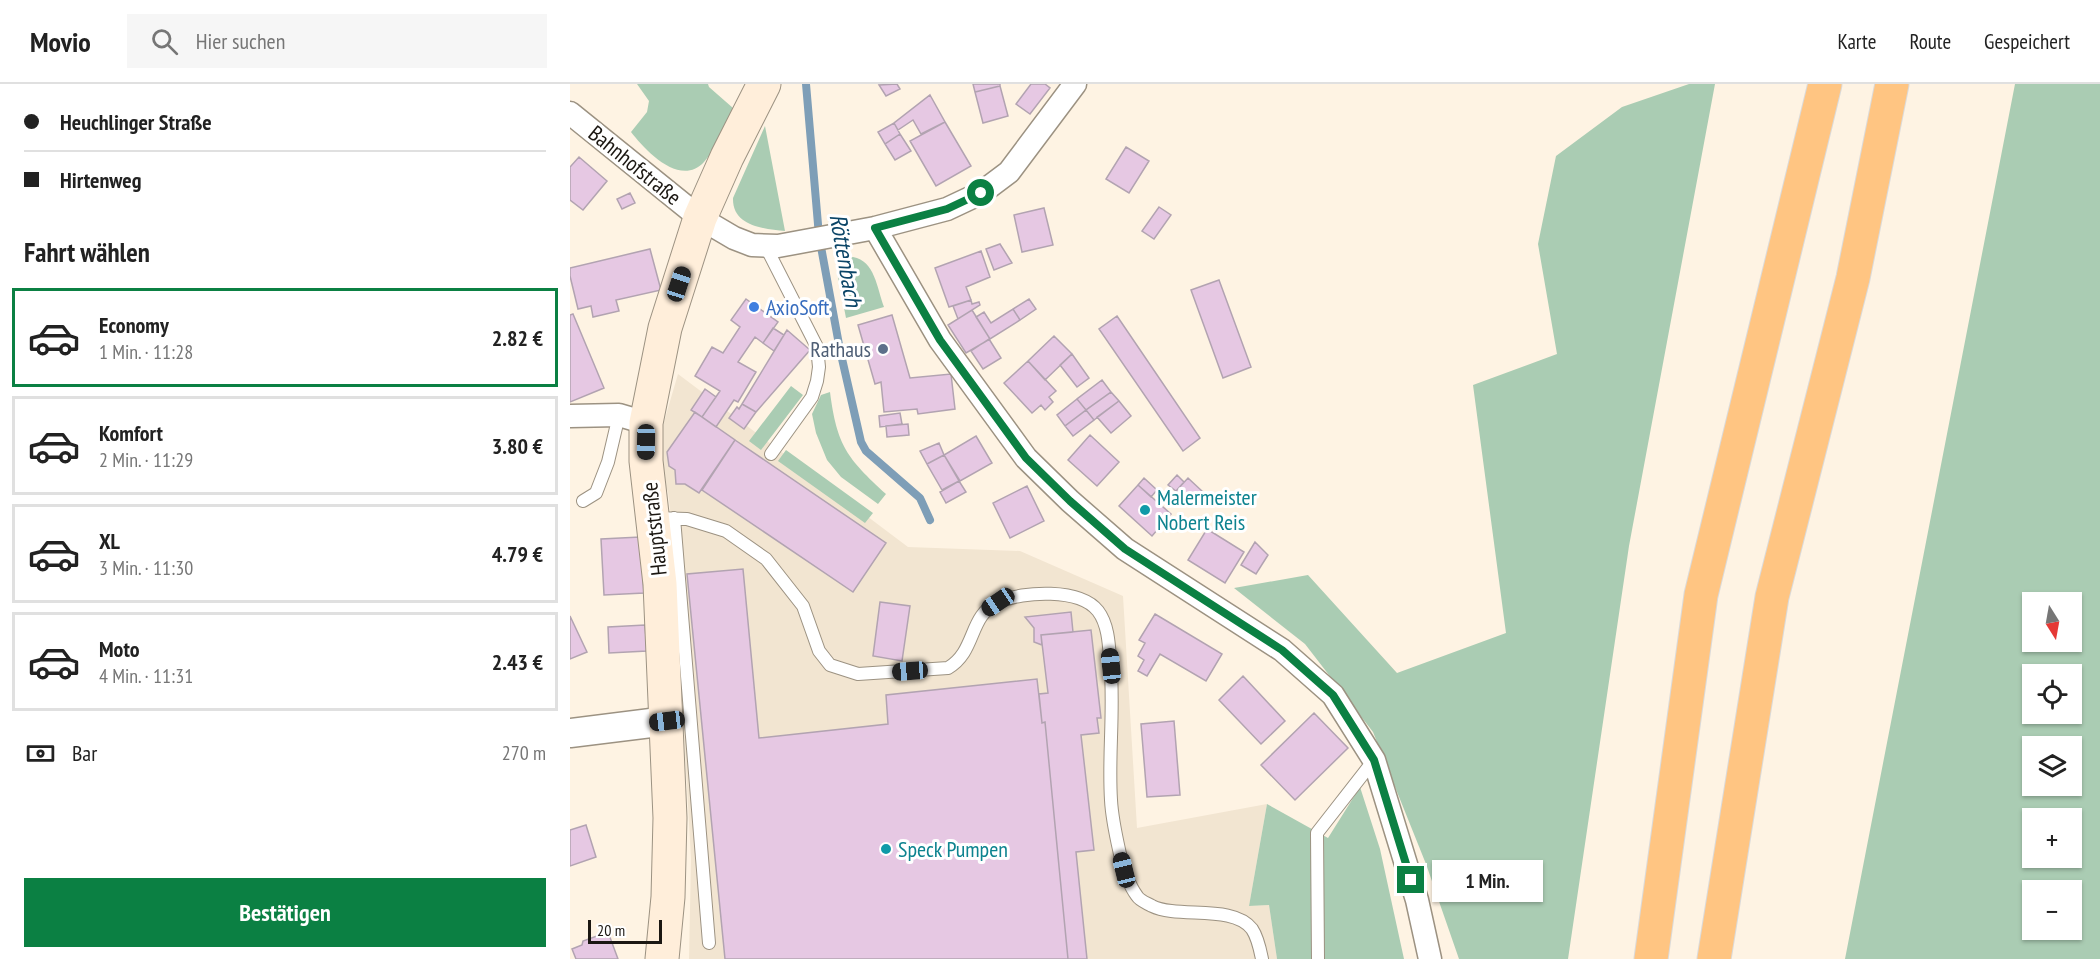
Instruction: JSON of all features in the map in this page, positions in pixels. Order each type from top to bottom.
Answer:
[{"type":"highway","points":[[1651,959],[1701,595],[1825,84]]},
{"type":"highway","points":[[1714,959],[1772,597],[1853,278],[1892,84]]},
{"type":"main road","name":"Hauptstraße","points":[[662,959],[668,897],[670,818],[660,584],[664,518],[632,419],[665,328],[700,218],[727,157],[764,84]]},
{"type":"street","points":[[772,247],[875,228],[947,209],[981,193],[1009,172],[1075,84]]},
{"type":"street","name":"Bahnhofstraße","points":[[570,113],[700,218],[734,238],[772,247]]},
{"type":"street","points":[[875,228],[940,340],[1026,458],[1070,501],[1125,549],[1282,650],[1333,695],[1374,760],[1417,900],[1430,959]]},
{"type":"street","points":[[570,416],[632,419]]},
{"type":"street","points":[[570,733],[667,721]]},
{"type":"lane","points":[[771,454],[812,397],[819,367],[817,347],[772,247]]},
{"type":"lane","points":[[583,501],[596,493],[608,462],[632,419]]},
{"type":"lane","points":[[708,943],[664,518],[687,519],[726,531],[766,559],[803,606],[819,651],[831,665],[858,674],[948,668],[959,662],[984,611],[998,602],[1019,596],[1048,593],[1068,596],[1098,610],[1109,643],[1113,689],[1111,801],[1114,829],[1124,870],[1138,898],[1161,910],[1235,918],[1251,927],[1258,940],[1262,959]]},
{"type":"lane","points":[[1317,959],[1317,833],[1374,760]]},
{"type":"shaded area","points":[[678,374],[908,547],[1020,551],[1123,596],[1137,828],[1267,804],[1249,906],[1269,905],[1277,959],[689,959],[691,859],[673,535],[668,492],[654,456]]},
{"type":"green space","points":[[637,84],[708,84],[733,108],[709,156],[695,169],[684,171],[664,164],[631,132],[647,112],[649,101]]},
{"type":"green space","points":[[1689,84],[1715,84],[1629,546],[1568,959],[1459,959],[1426,864],[1373,732],[1305,644],[1234,588],[1308,575],[1397,673],[1506,633],[1473,385],[1557,354],[1538,244],[1556,156],[1622,107]]},
{"type":"green space","points":[[2015,84],[2100,84],[2100,959],[1845,959]]},
{"type":"green space","points":[[765,126],[785,231],[751,224],[738,215],[734,207],[733,198]]},
{"type":"green space","points":[[853,257],[866,264],[871,270],[884,307],[846,318],[837,272],[843,262]]},
{"type":"green space","points":[[791,386],[803,395],[761,450],[749,441]]},
{"type":"green space","points":[[830,392],[836,426],[846,450],[886,494],[878,504],[841,477],[827,460],[816,433],[812,414],[821,395]]},
{"type":"green space","points":[[786,450],[873,513],[865,523],[778,461]]},
{"type":"green space","points":[[1360,787],[1380,849],[1404,959],[1277,959],[1269,905],[1249,906],[1267,804],[1328,838]]},
{"type":"building","points":[[897,84],[900,89],[886,96],[879,85]]},
{"type":"building","points":[[973,84],[1000,84],[1000,86],[975,92]]},
{"type":"building","points":[[1031,84],[1045,84],[1050,88],[1030,114],[1016,104]]},
{"type":"building","points":[[1000,86],[1008,116],[983,123],[975,92]]},
{"type":"building","points":[[930,95],[945,122],[921,134],[913,120],[898,130],[894,123]]},
{"type":"building","points":[[945,122],[971,166],[936,186],[910,141]]},
{"type":"building","points":[[894,123],[900,134],[885,144],[878,132]]},
{"type":"building","points":[[900,134],[911,151],[895,160],[885,144]]},
{"type":"building","points":[[1126,147],[1149,161],[1129,193],[1106,179]]},
{"type":"building","points":[[579,157],[607,181],[583,210],[570,200],[570,167]]},
{"type":"building","points":[[630,193],[635,203],[622,209],[617,199]]},
{"type":"building","points":[[1159,207],[1171,215],[1154,239],[1142,231]]},
{"type":"building","points":[[1044,208],[1053,245],[1022,252],[1014,215]]},
{"type":"building","points":[[1000,244],[1012,263],[994,270],[986,249]]},
{"type":"building","points":[[650,249],[661,290],[616,300],[619,311],[593,317],[591,306],[578,309],[570,268]]},
{"type":"building","points":[[981,251],[990,277],[966,287],[971,300],[949,307],[935,268]]},
{"type":"building","points":[[1219,280],[1251,367],[1223,378],[1191,290]]},
{"type":"building","points":[[746,299],[778,322],[763,343],[755,337],[738,362],[756,372],[738,402],[734,400],[716,427],[702,417],[720,391],[695,376],[712,347],[723,353],[740,327],[731,320]]},
{"type":"building","points":[[1029,299],[1036,309],[1020,320],[1013,309]]},
{"type":"building","points":[[971,300],[972,304],[979,302],[980,305],[958,319],[953,306]]},
{"type":"building","points":[[1013,309],[1020,320],[990,339],[976,317],[984,312],[991,323]]},
{"type":"building","points":[[972,310],[990,339],[966,353],[948,325]]},
{"type":"building","points":[[573,314],[604,388],[570,402],[570,315]]},
{"type":"building","name":"Rathaus","points":[[892,315],[910,378],[951,374],[955,409],[918,414],[917,409],[884,412],[881,382],[875,384],[858,325]]},
{"type":"building","points":[[1117,316],[1200,438],[1183,451],[1099,329]]},
{"type":"building","points":[[773,328],[784,335],[774,351],[763,343]]},
{"type":"building","points":[[787,330],[810,350],[756,412],[742,404]]},
{"type":"building","points":[[1054,336],[1072,354],[1045,380],[1028,361]]},
{"type":"building","points":[[989,339],[1001,358],[983,369],[971,351]]},
{"type":"building","points":[[1072,354],[1089,378],[1077,387],[1060,365]]},
{"type":"building","points":[[1028,361],[1056,391],[1049,397],[1053,402],[1045,410],[1041,405],[1032,413],[1004,383]]},
{"type":"building","points":[[1102,380],[1111,392],[1086,410],[1077,399]]},
{"type":"building","points":[[705,389],[716,397],[702,417],[691,410]]},
{"type":"building","points":[[1111,392],[1119,401],[1094,420],[1086,410]]},
{"type":"building","points":[[1077,399],[1086,410],[1065,426],[1057,415]]},
{"type":"building","points":[[1119,401],[1131,416],[1111,433],[1097,417]]},
{"type":"building","points":[[742,404],[756,412],[744,429],[729,418]]},
{"type":"building","points":[[1086,410],[1094,420],[1073,436],[1065,426]]},
{"type":"building","points":[[695,412],[735,440],[699,493],[685,484],[676,484],[675,470],[669,466],[667,452]]},
{"type":"building","points":[[900,413],[902,424],[880,427],[879,416]]},
{"type":"building","points":[[908,424],[909,435],[887,437],[886,426]]},
{"type":"building","points":[[1090,435],[1119,462],[1097,486],[1068,460]]},
{"type":"building","points":[[976,436],[992,463],[960,481],[944,455]]},
{"type":"building","points":[[735,440],[886,543],[853,592],[702,490]]},
{"type":"building","points":[[939,443],[944,455],[927,464],[920,451]]},
{"type":"building","points":[[944,455],[959,481],[942,490],[927,464]]},
{"type":"building","points":[[1177,475],[1184,482],[1176,491],[1168,485]]},
{"type":"building","points":[[1144,478],[1157,490],[1151,497],[1138,485]]},
{"type":"building","points":[[1188,478],[1203,492],[1191,506],[1176,491]]},
{"type":"building","points":[[959,481],[966,492],[946,503],[940,492]]},
{"type":"building","name":"Malermeister Nobert Reis","points":[[1138,485],[1171,514],[1152,536],[1119,506]]},
{"type":"building","points":[[1027,486],[1044,521],[1010,538],[993,503]]},
{"type":"building","points":[[1207,529],[1244,552],[1225,583],[1188,560]]},
{"type":"building","points":[[640,537],[644,593],[604,595],[601,539]]},
{"type":"building","points":[[1255,542],[1268,555],[1256,574],[1241,565]]},
{"type":"building","name":"Speck Pumpen","points":[[743,569],[759,738],[888,724],[886,695],[1037,679],[1042,723],[1045,722],[1068,959],[725,959],[687,574]]},
{"type":"building","points":[[880,602],[910,606],[902,661],[873,656]]},
{"type":"building","points":[[1071,612],[1073,632],[1041,635],[1042,645],[1034,642],[1034,628],[1025,617]]},
{"type":"building","points":[[1155,614],[1222,654],[1206,681],[1160,654],[1147,676],[1138,671],[1144,660],[1138,656],[1145,643],[1139,640]]},
{"type":"building","points":[[570,616],[587,652],[570,659]]},
{"type":"building","points":[[645,625],[647,651],[609,653],[608,627]]},
{"type":"building","points":[[1091,630],[1101,718],[1097,718],[1099,733],[1081,735],[1094,850],[1076,852],[1087,959],[1068,959],[1045,722],[1042,723],[1039,694],[1048,693],[1041,635]]},
{"type":"building","points":[[1243,676],[1285,721],[1261,744],[1219,700]]},
{"type":"building","points":[[1314,713],[1348,748],[1295,800],[1261,765]]},
{"type":"building","points":[[1174,721],[1180,795],[1147,797],[1141,724]]},
{"type":"building","points":[[586,825],[596,857],[570,866],[570,830]]},
{"type":"building","points":[[608,932],[618,959],[576,959],[572,949],[582,945],[583,941]]},
{"type":"waterway","name":"Röttenbach","points":[[806,84],[819,236],[840,350],[861,442],[866,451],[920,498],[930,520]]},
{"type":"place","name":"AxioSoft","points":[[754,307]]},
{"type":"place","name":"Rathaus","points":[[883,349]]},
{"type":"place","name":"Malermeister Nobert Reis","points":[[1145,510]]},
{"type":"place","name":"Speck Pumpen","points":[[886,849]]},
{"type":"route","points":[[981,193],[947,209],[875,228],[940,340],[1026,458],[1070,501],[1125,549],[1200,595],[1282,650],[1333,695],[1374,760],[1411,880]]}]
